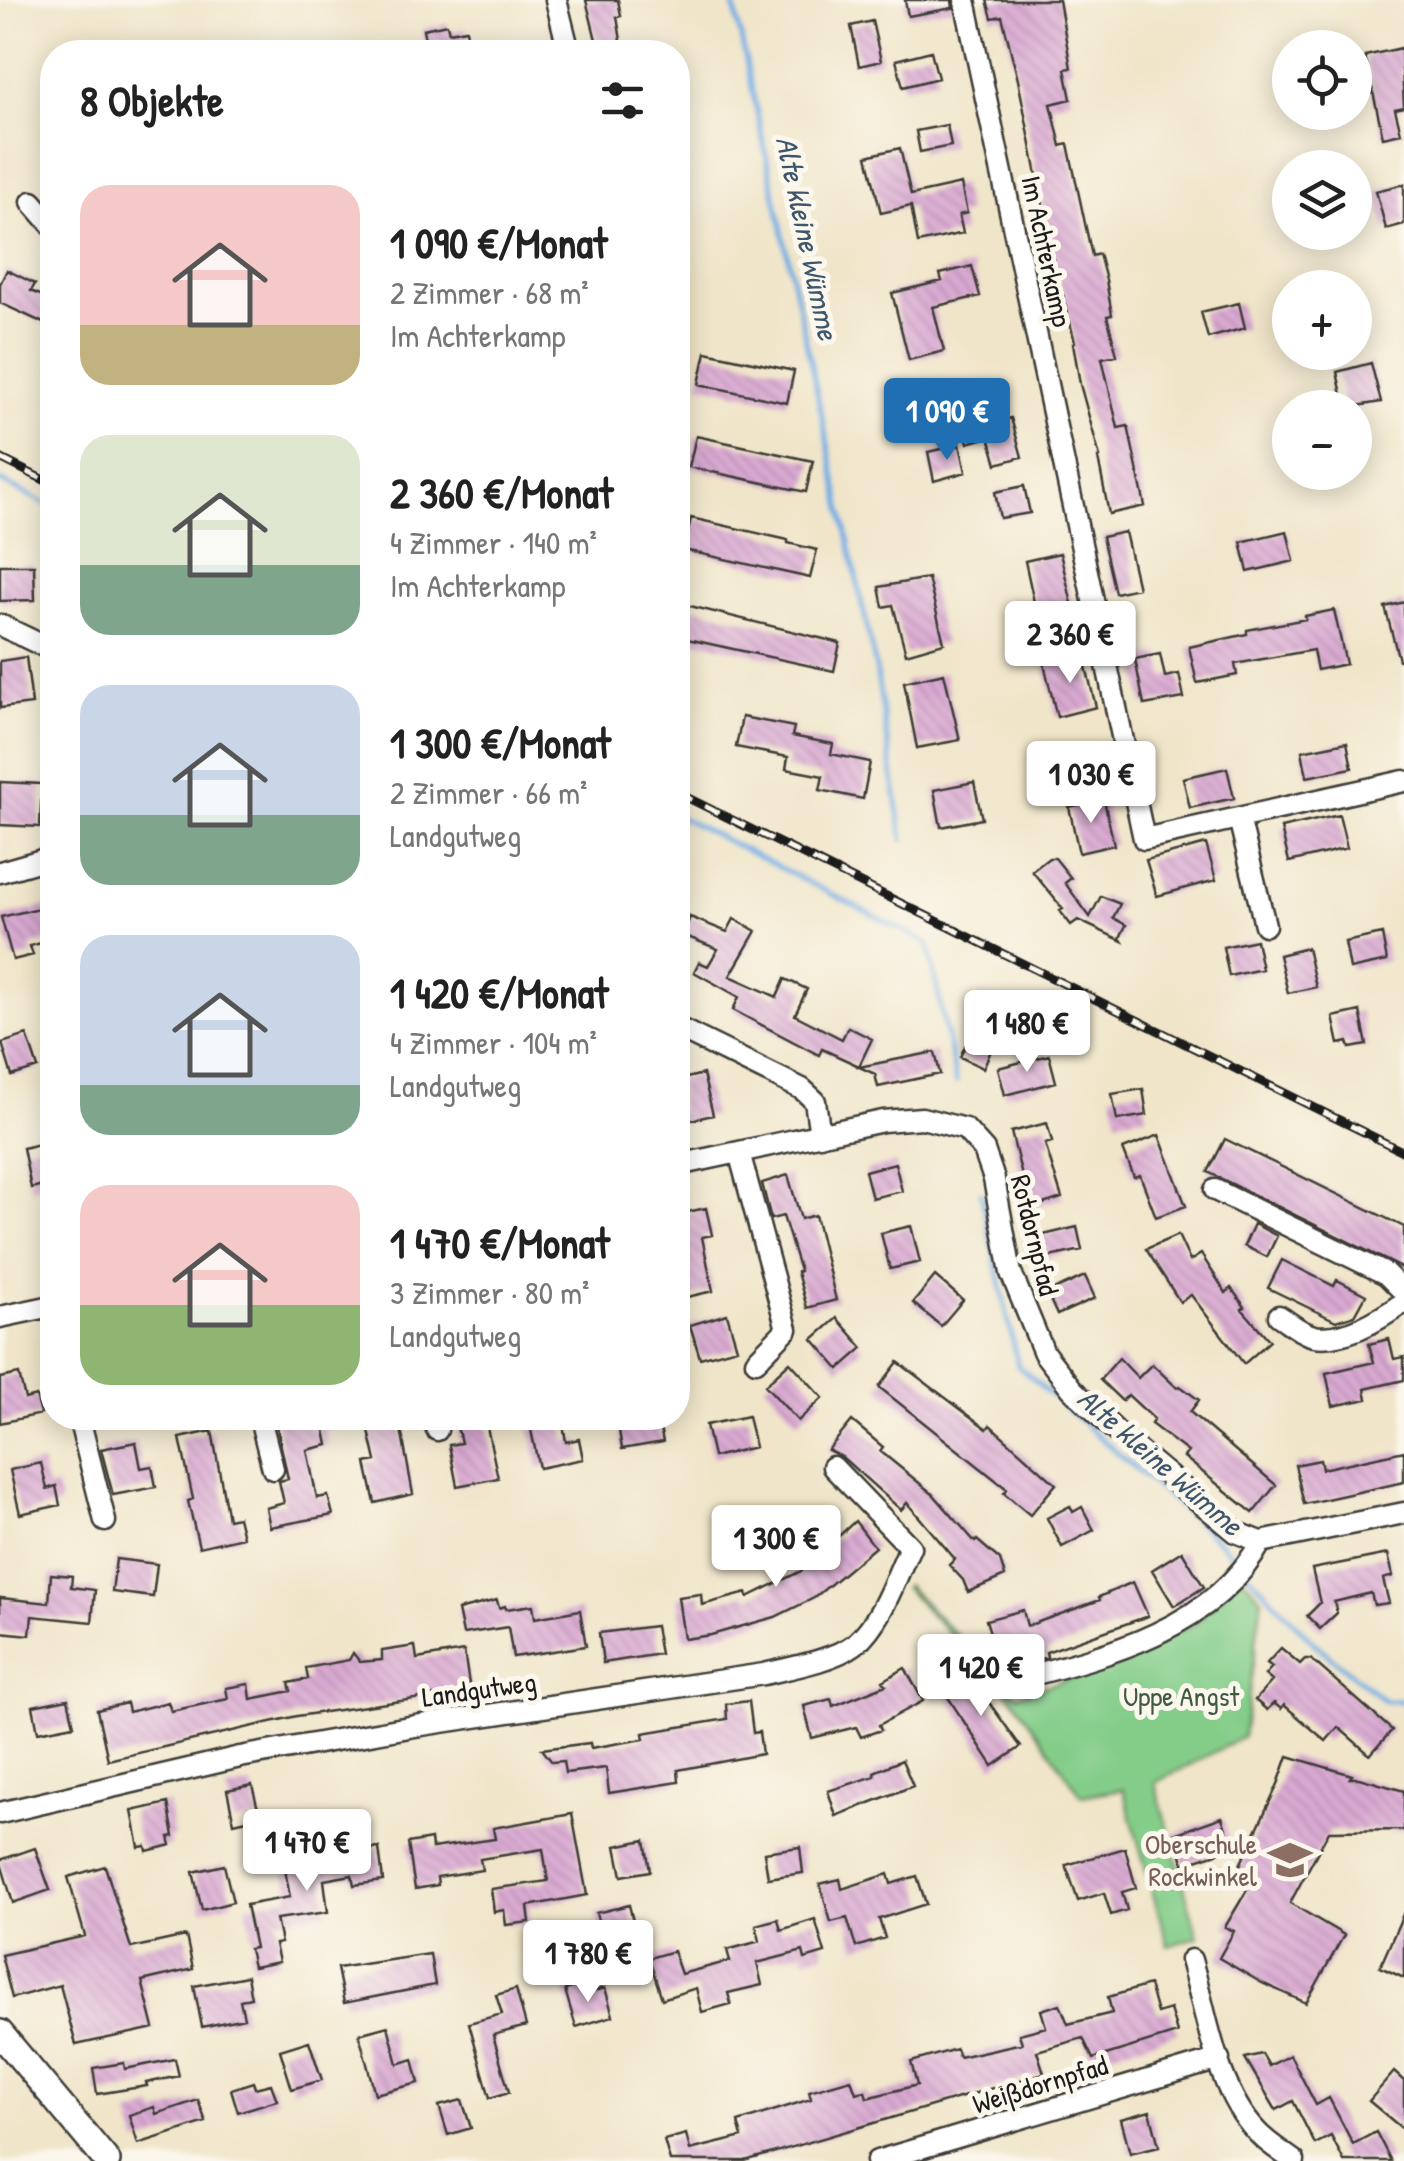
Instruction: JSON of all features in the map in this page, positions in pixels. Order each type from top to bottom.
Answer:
[{"type":"main road","points":[[5,2045],[107,2161]]},
{"type":"street","points":[[556,0],[565,40]]},
{"type":"street","name":"Im Achterkamp","points":[[965,0],[1144,839],[1404,781]]},
{"type":"street","points":[[32,202],[40,211]]},
{"type":"street","points":[[0,625],[40,644]]},
{"type":"street","points":[[1239,818],[1264,924]]},
{"type":"street","points":[[0,872],[40,860]]},
{"type":"street","points":[[690,1034],[802,1089],[815,1101],[820,1134],[690,1163]]},
{"type":"street","name":"Rotdornpfad","points":[[820,1134],[883,1121],[922,1118],[965,1129],[984,1150],[994,1180],[1011,1273],[1044,1353],[1072,1389],[1123,1438],[1236,1532],[1261,1542]]},
{"type":"street","points":[[739,1152],[787,1329],[756,1361]]},
{"type":"street","points":[[1215,1190],[1386,1274],[1404,1292]]},
{"type":"street","points":[[1279,1316],[1298,1330],[1317,1336],[1378,1320],[1404,1302]]},
{"type":"street","points":[[0,1317],[40,1309]]},
{"type":"street","points":[[82,1430],[104,1522]]},
{"type":"street","points":[[263,1430],[273,1469]]},
{"type":"street","name":"Landgutweg","points":[[0,1813],[240,1757],[803,1665],[852,1646],[868,1630],[910,1547],[833,1467]]},
{"type":"street","points":[[1020,1678],[1088,1662],[1166,1630],[1190,1616],[1243,1570],[1261,1542],[1404,1513]]},
{"type":"street","points":[[1192,1960],[1219,2058],[1234,2096],[1257,2132],[1294,2161]]},
{"type":"street","name":"Weißdornpfad","points":[[877,2161],[1219,2058]]},
{"type":"green space","name":"Uppe Angst","points":[[1241,1575],[1262,1599],[1243,1737],[1155,1783],[1198,1937],[1168,1946],[1123,1789],[1082,1796],[1014,1700],[905,1588],[906,1585],[1017,1695],[1086,1673],[1195,1624]]},
{"type":"building","points":[[586,0],[618,0],[621,40],[596,40]]},
{"type":"building","points":[[905,0],[952,0],[953,8],[908,16]]},
{"type":"building","points":[[987,0],[1059,0],[1071,68],[1065,69],[1071,99],[1051,104],[1061,146],[1068,144],[1092,256],[1099,254],[1106,280],[1112,315],[1107,316],[1117,355],[1102,358],[1118,428],[1128,426],[1145,506],[1109,514],[1018,80],[1002,16],[992,18]]},
{"type":"building","points":[[872,21],[881,61],[859,66],[851,26]]},
{"type":"building","points":[[447,24],[449,32],[466,29],[468,40],[425,40],[423,29]]},
{"type":"building","points":[[1401,48],[1404,107],[1395,109],[1401,133],[1383,137],[1372,88],[1372,54]]},
{"type":"building","points":[[931,51],[938,78],[903,87],[896,60]]},
{"type":"building","points":[[947,125],[951,146],[920,152],[916,131]]},
{"type":"building","points":[[900,148],[911,195],[961,184],[967,213],[959,215],[963,233],[918,243],[911,206],[881,213],[867,156]]},
{"type":"building","points":[[1404,184],[1404,224],[1386,229],[1376,191]]},
{"type":"building","points":[[972,266],[980,296],[933,307],[944,351],[909,360],[892,293],[942,281],[940,274]]},
{"type":"building","points":[[7,270],[35,284],[31,291],[40,295],[40,321],[0,303],[0,284]]},
{"type":"building","points":[[1239,303],[1245,328],[1208,338],[1201,312]]},
{"type":"building","points":[[706,352],[794,371],[787,403],[699,384]]},
{"type":"building","points":[[1372,367],[1381,402],[1372,404],[1372,390],[1341,390],[1337,372],[1372,370]]},
{"type":"building","points":[[994,400],[999,421],[1011,418],[1022,457],[997,464],[989,437],[968,443],[959,410]]},
{"type":"building","points":[[696,436],[813,461],[806,492],[690,467]]},
{"type":"building","points":[[960,445],[966,472],[934,481],[928,452]]},
{"type":"building","points":[[1024,486],[1030,513],[1000,518],[995,492]]},
{"type":"building","points":[[691,518],[817,550],[810,578],[690,551]]},
{"type":"building","points":[[1287,531],[1294,561],[1248,572],[1241,542]]},
{"type":"building","points":[[1125,532],[1138,588],[1115,593],[1102,537]]},
{"type":"building","points":[[1060,553],[1073,608],[1037,616],[1025,561]]},
{"type":"building","points":[[0,565],[34,565],[35,600],[0,601]]},
{"type":"building","points":[[928,578],[944,643],[906,654],[893,605],[883,607],[879,587]]},
{"type":"building","points":[[1404,602],[1404,660],[1399,660],[1385,607]]},
{"type":"building","points":[[690,606],[840,643],[834,671],[690,640]]},
{"type":"building","points":[[1334,610],[1346,664],[1317,670],[1313,650],[1235,664],[1237,675],[1197,683],[1189,647]]},
{"type":"building","points":[[1160,654],[1165,677],[1179,674],[1184,698],[1144,705],[1135,659]]},
{"type":"building","points":[[1083,655],[1096,707],[1057,717],[1044,664]]},
{"type":"building","points":[[26,657],[32,704],[0,708],[0,661]]},
{"type":"building","points":[[944,673],[960,740],[917,748],[904,682]]},
{"type":"building","points":[[742,717],[794,727],[792,736],[833,744],[831,754],[870,762],[863,799],[820,790],[823,776],[786,769],[788,757],[736,747]]},
{"type":"building","points":[[1347,742],[1352,768],[1307,777],[1302,751]]},
{"type":"building","points":[[1227,768],[1234,798],[1190,808],[1183,778]]},
{"type":"building","points":[[0,782],[40,784],[40,827],[0,825]]},
{"type":"building","points":[[974,782],[982,819],[941,827],[934,790]]},
{"type":"building","points":[[1104,800],[1114,845],[1079,853],[1069,807]]},
{"type":"building","points":[[1339,815],[1347,848],[1289,862],[1281,828]]},
{"type":"building","points":[[1206,844],[1216,880],[1157,896],[1146,860]]},
{"type":"building","points":[[1055,858],[1071,878],[1065,883],[1090,917],[1101,896],[1120,904],[1113,918],[1126,925],[1122,941],[1078,920],[1071,925],[1032,871]]},
{"type":"building","points":[[40,908],[40,943],[30,946],[33,955],[13,960],[1,917]]},
{"type":"building","points":[[690,917],[727,932],[734,919],[756,931],[730,976],[777,997],[785,979],[807,989],[795,1015],[842,1039],[848,1027],[872,1039],[859,1066],[822,1049],[819,1055],[733,1010],[739,997],[694,972],[699,962],[708,966],[718,949],[690,938]]},
{"type":"building","points":[[1382,934],[1387,961],[1350,969],[1345,942]]},
{"type":"building","points":[[1256,940],[1262,969],[1229,976],[1223,947]]},
{"type":"building","points":[[1307,948],[1316,987],[1288,993],[1279,955]]},
{"type":"building","points":[[1360,1011],[1367,1045],[1350,1048],[1348,1042],[1339,1044],[1333,1017]]},
{"type":"building","points":[[972,1031],[995,1042],[983,1068],[960,1057]]},
{"type":"building","points":[[27,1035],[38,1068],[12,1076],[2,1043]]},
{"type":"building","points":[[935,1052],[940,1074],[878,1087],[875,1074],[859,1067]]},
{"type":"building","points":[[1049,1055],[1056,1082],[1005,1095],[998,1068]]},
{"type":"building","points":[[703,1074],[713,1115],[690,1120],[690,1077]]},
{"type":"building","points":[[1143,1089],[1147,1115],[1117,1120],[1112,1094]]},
{"type":"building","points":[[1047,1123],[1052,1142],[1045,1144],[1062,1198],[1030,1208],[1011,1132]]},
{"type":"building","points":[[1159,1135],[1186,1206],[1156,1217],[1140,1175],[1134,1177],[1123,1149]]},
{"type":"building","points":[[1225,1139],[1404,1227],[1404,1269],[1208,1172]]},
{"type":"building","points":[[40,1144],[40,1186],[31,1188],[23,1148]]},
{"type":"building","points":[[895,1163],[902,1191],[872,1198],[865,1171]]},
{"type":"building","points":[[788,1175],[801,1219],[815,1215],[836,1300],[807,1308],[783,1216],[771,1219],[762,1183]]},
{"type":"building","points":[[706,1208],[712,1235],[702,1237],[713,1291],[690,1296],[690,1211]]},
{"type":"building","points":[[1254,1224],[1277,1236],[1267,1257],[1244,1246]]},
{"type":"building","points":[[911,1226],[920,1262],[890,1269],[881,1233]]},
{"type":"building","points":[[1077,1227],[1082,1250],[1040,1259],[1035,1237]]},
{"type":"building","points":[[1178,1235],[1190,1261],[1201,1254],[1226,1293],[1231,1288],[1245,1307],[1242,1309],[1270,1341],[1244,1364],[1191,1295],[1180,1302],[1146,1249]]},
{"type":"building","points":[[1282,1260],[1334,1286],[1337,1280],[1366,1295],[1355,1315],[1336,1321],[1268,1288]]},
{"type":"building","points":[[935,1276],[963,1300],[941,1326],[913,1303]]},
{"type":"building","points":[[1085,1276],[1095,1298],[1057,1315],[1047,1293]]},
{"type":"building","points":[[727,1314],[737,1348],[700,1358],[690,1325]]},
{"type":"building","points":[[837,1318],[863,1348],[839,1369],[813,1339]]},
{"type":"building","points":[[1389,1339],[1394,1359],[1404,1357],[1404,1380],[1365,1389],[1367,1399],[1333,1406],[1326,1373],[1374,1362],[1369,1344]]},
{"type":"building","points":[[1119,1358],[1138,1378],[1152,1364],[1177,1388],[1180,1386],[1199,1400],[1190,1412],[1276,1485],[1253,1513],[1184,1457],[1188,1452],[1151,1424],[1154,1419],[1128,1395],[1122,1401],[1100,1380]]},
{"type":"building","points":[[790,1362],[823,1398],[798,1421],[765,1385]]},
{"type":"building","points":[[898,1362],[987,1429],[990,1425],[1056,1484],[1030,1515],[1004,1493],[1007,1489],[879,1387]]},
{"type":"building","points":[[19,1374],[25,1399],[36,1396],[40,1414],[0,1423],[0,1378]]},
{"type":"building","points":[[748,1416],[755,1447],[713,1457],[706,1425]]},
{"type":"building","points":[[852,1421],[883,1447],[880,1451],[934,1495],[975,1542],[1000,1560],[1005,1576],[968,1592],[949,1565],[955,1559],[907,1503],[901,1510],[842,1457],[828,1450]]},
{"type":"building","points":[[278,1430],[325,1430],[328,1445],[307,1450],[317,1498],[328,1496],[333,1515],[270,1527],[266,1508],[284,1503],[279,1481],[288,1479]]},
{"type":"building","points":[[369,1430],[401,1430],[413,1494],[375,1503],[366,1463],[376,1461]]},
{"type":"building","points":[[458,1430],[488,1430],[498,1478],[457,1486],[449,1445],[461,1443]]},
{"type":"building","points":[[531,1430],[564,1430],[566,1442],[579,1439],[583,1459],[539,1468]]},
{"type":"building","points":[[619,1430],[661,1430],[663,1442],[622,1449]]},
{"type":"building","points":[[212,1431],[228,1519],[238,1517],[243,1537],[199,1547],[180,1438]]},
{"type":"building","points":[[136,1442],[141,1468],[152,1466],[156,1487],[113,1495],[101,1449]]},
{"type":"building","points":[[1404,1451],[1404,1482],[1304,1504],[1295,1465],[1320,1460],[1322,1469]]},
{"type":"building","points":[[41,1463],[47,1489],[56,1486],[60,1505],[20,1514],[10,1470]]},
{"type":"building","points":[[1070,1506],[1073,1512],[1082,1507],[1094,1530],[1062,1547],[1047,1518]]},
{"type":"building","points":[[855,1521],[875,1547],[814,1598],[775,1617],[684,1639],[678,1597],[701,1594],[702,1605],[747,1593],[748,1597],[801,1571]]},
{"type":"building","points":[[1182,1551],[1204,1587],[1174,1606],[1152,1570]]},
{"type":"building","points":[[1388,1554],[1393,1576],[1383,1579],[1389,1603],[1374,1605],[1371,1593],[1334,1602],[1337,1613],[1320,1629],[1307,1616],[1320,1603],[1312,1569]]},
{"type":"building","points":[[116,1559],[157,1564],[153,1597],[112,1592]]},
{"type":"building","points":[[51,1574],[72,1576],[71,1587],[95,1590],[92,1622],[32,1616],[30,1635],[0,1632],[0,1598],[49,1603]]},
{"type":"building","points":[[1133,1582],[1148,1616],[1046,1652],[1047,1657],[1027,1662],[1024,1647],[997,1655],[986,1620],[1023,1610],[1027,1626],[1100,1600],[1099,1597]]},
{"type":"building","points":[[497,1600],[499,1608],[506,1609],[533,1605],[535,1618],[580,1610],[586,1646],[513,1657],[508,1627],[463,1634],[458,1610]]},
{"type":"building","points":[[655,1626],[660,1654],[603,1663],[599,1633]]},
{"type":"building","points":[[415,1646],[417,1659],[464,1651],[470,1691],[297,1716],[108,1760],[97,1710],[127,1703],[129,1712],[168,1702],[171,1711],[228,1699],[226,1688],[249,1684],[251,1699],[291,1691],[289,1683],[308,1679],[306,1668],[349,1660],[353,1653],[360,1662],[382,1660],[382,1651]]},
{"type":"building","points":[[1281,1648],[1300,1664],[1311,1659],[1392,1730],[1370,1755],[1338,1727],[1326,1741],[1284,1705],[1281,1709],[1274,1703],[1267,1710],[1255,1700],[1272,1681],[1265,1675],[1272,1667],[1267,1663]]},
{"type":"building","points":[[905,1668],[923,1701],[879,1725],[881,1730],[861,1737],[856,1727],[812,1738],[804,1706],[831,1699],[833,1706],[886,1685],[883,1681]]},
{"type":"building","points":[[967,1672],[1021,1747],[993,1766],[942,1688]]},
{"type":"building","points":[[68,1699],[74,1725],[38,1732],[33,1706]]},
{"type":"building","points":[[749,1701],[753,1733],[759,1732],[762,1754],[678,1770],[679,1782],[609,1793],[606,1768],[565,1773],[563,1761],[552,1762],[542,1749],[590,1743],[591,1748],[644,1739],[643,1733],[727,1719],[726,1704]]},
{"type":"building","points":[[1288,1756],[1352,1775],[1350,1778],[1404,1791],[1404,1830],[1329,1831],[1290,1903],[1344,1935],[1306,2003],[1219,1958],[1234,1931],[1225,1927],[1247,1890],[1233,1880]]},
{"type":"building","points":[[902,1760],[913,1786],[836,1816],[828,1791],[875,1776],[874,1772]]},
{"type":"building","points":[[252,1785],[260,1817],[234,1823],[227,1790]]},
{"type":"building","points":[[168,1803],[174,1836],[169,1837],[171,1845],[147,1851],[146,1846],[139,1847],[132,1811]]},
{"type":"building","points":[[572,1814],[587,1895],[528,1906],[530,1922],[506,1925],[504,1910],[494,1912],[491,1889],[548,1881],[543,1849],[480,1859],[482,1870],[437,1877],[438,1885],[415,1889],[408,1843],[431,1839],[432,1848],[495,1839],[493,1828]]},
{"type":"building","points":[[1222,1817],[1232,1848],[1184,1864],[1174,1834]]},
{"type":"building","points":[[645,1840],[650,1871],[622,1876],[616,1846]]},
{"type":"building","points":[[800,1847],[803,1873],[768,1878],[764,1852]]},
{"type":"building","points":[[35,1848],[50,1890],[13,1903],[0,1860]]},
{"type":"building","points":[[379,1848],[383,1881],[354,1885],[352,1875],[324,1880],[328,1912],[276,1919],[281,1943],[275,1944],[279,1962],[253,1967],[249,1949],[255,1948],[246,1905],[290,1897],[283,1859]]},
{"type":"building","points":[[1125,1848],[1136,1888],[1122,1892],[1127,1910],[1111,1915],[1104,1893],[1078,1901],[1066,1865]]},
{"type":"building","points":[[224,1865],[233,1902],[202,1910],[193,1872]]},
{"type":"building","points":[[105,1866],[131,1948],[186,1936],[193,1969],[142,1981],[154,2028],[76,2045],[60,1985],[12,1998],[1,1955],[85,1936],[68,1877]]},
{"type":"building","points":[[888,1874],[891,1884],[917,1876],[926,1904],[879,1919],[885,1938],[856,1947],[847,1918],[831,1922],[820,1884],[840,1879],[842,1889]]},
{"type":"building","points":[[629,1905],[638,1941],[606,1950],[596,1913]]},
{"type":"building","points":[[1404,1912],[1404,1978],[1380,1967]]},
{"type":"building","points":[[778,1919],[781,1930],[815,1919],[825,1953],[805,1959],[803,1951],[757,1963],[762,1985],[728,1993],[731,2004],[702,2012],[696,1988],[662,1999],[649,1958],[673,1951],[681,1974],[730,1961],[727,1950],[760,1941],[756,1925]]},
{"type":"building","points":[[430,1954],[435,1985],[344,2003],[337,1968]]},
{"type":"building","points":[[247,1976],[251,1998],[240,2000],[244,2018],[202,2027],[194,1986]]},
{"type":"building","points":[[589,1983],[592,1992],[605,1988],[613,2016],[576,2027],[565,1990]]},
{"type":"building","points":[[1149,1985],[1157,2013],[1170,2009],[1177,2033],[1093,2059],[1083,2038],[1037,2051],[1044,2073],[745,2161],[670,2161],[664,2140],[686,2134],[690,2150],[742,2137],[738,2122],[811,2099],[809,2091],[851,2079],[856,2093],[865,2091],[867,2098],[917,2085],[911,2062],[956,2049],[959,2057],[1022,2043],[1019,2034],[1046,2027],[1041,2010],[1060,2004],[1068,2024],[1112,2013],[1108,1997]]},
{"type":"building","points":[[516,1989],[526,2026],[493,2035],[509,2092],[490,2098],[469,2023],[502,2014],[496,1995]]},
{"type":"building","points":[[388,2026],[398,2064],[413,2059],[419,2083],[375,2094],[359,2034]]},
{"type":"building","points":[[309,2041],[322,2080],[292,2089],[280,2050]]},
{"type":"building","points":[[1262,2054],[1269,2066],[1290,2055],[1316,2105],[1329,2098],[1353,2144],[1376,2132],[1391,2161],[1344,2161],[1331,2136],[1315,2144],[1293,2101],[1276,2110],[1245,2058]]},
{"type":"building","points":[[175,2059],[179,2076],[97,2094],[93,2068],[124,2063],[125,2069]]},
{"type":"building","points":[[1394,2072],[1404,2081],[1404,2130],[1369,2101]]},
{"type":"building","points":[[253,2082],[255,2088],[271,2084],[277,2100],[238,2112],[231,2089]]},
{"type":"building","points":[[198,2100],[206,2122],[138,2144],[129,2115],[154,2107],[156,2114]]},
{"type":"building","points":[[462,2100],[471,2128],[448,2135],[439,2106]]},
{"type":"building","points":[[1150,2111],[1159,2146],[1130,2153],[1121,2119]]},
{"type":"waterway","name":"Alte kleine Wümme","points":[[733,0],[876,669],[903,840]]},
{"type":"waterway","points":[[0,481],[40,501]]},
{"type":"waterway","name":"Alte kleine Wümme","points":[[690,822],[928,943],[956,1082]]},
{"type":"waterway","name":"Alte kleine Wümme","points":[[981,1193],[1018,1366],[1222,1544],[1241,1565]]},
{"type":"waterway","name":"Alte kleine Wümme","points":[[1248,1573],[1314,1643],[1385,1701],[1404,1701]]},
{"type":"railway","points":[[0,458],[40,478]]},
{"type":"railway","points":[[690,799],[1404,1152]]},
{"type":"place","name":"Oberschule Rockwinkel","points":[[1290,1860]]}]
